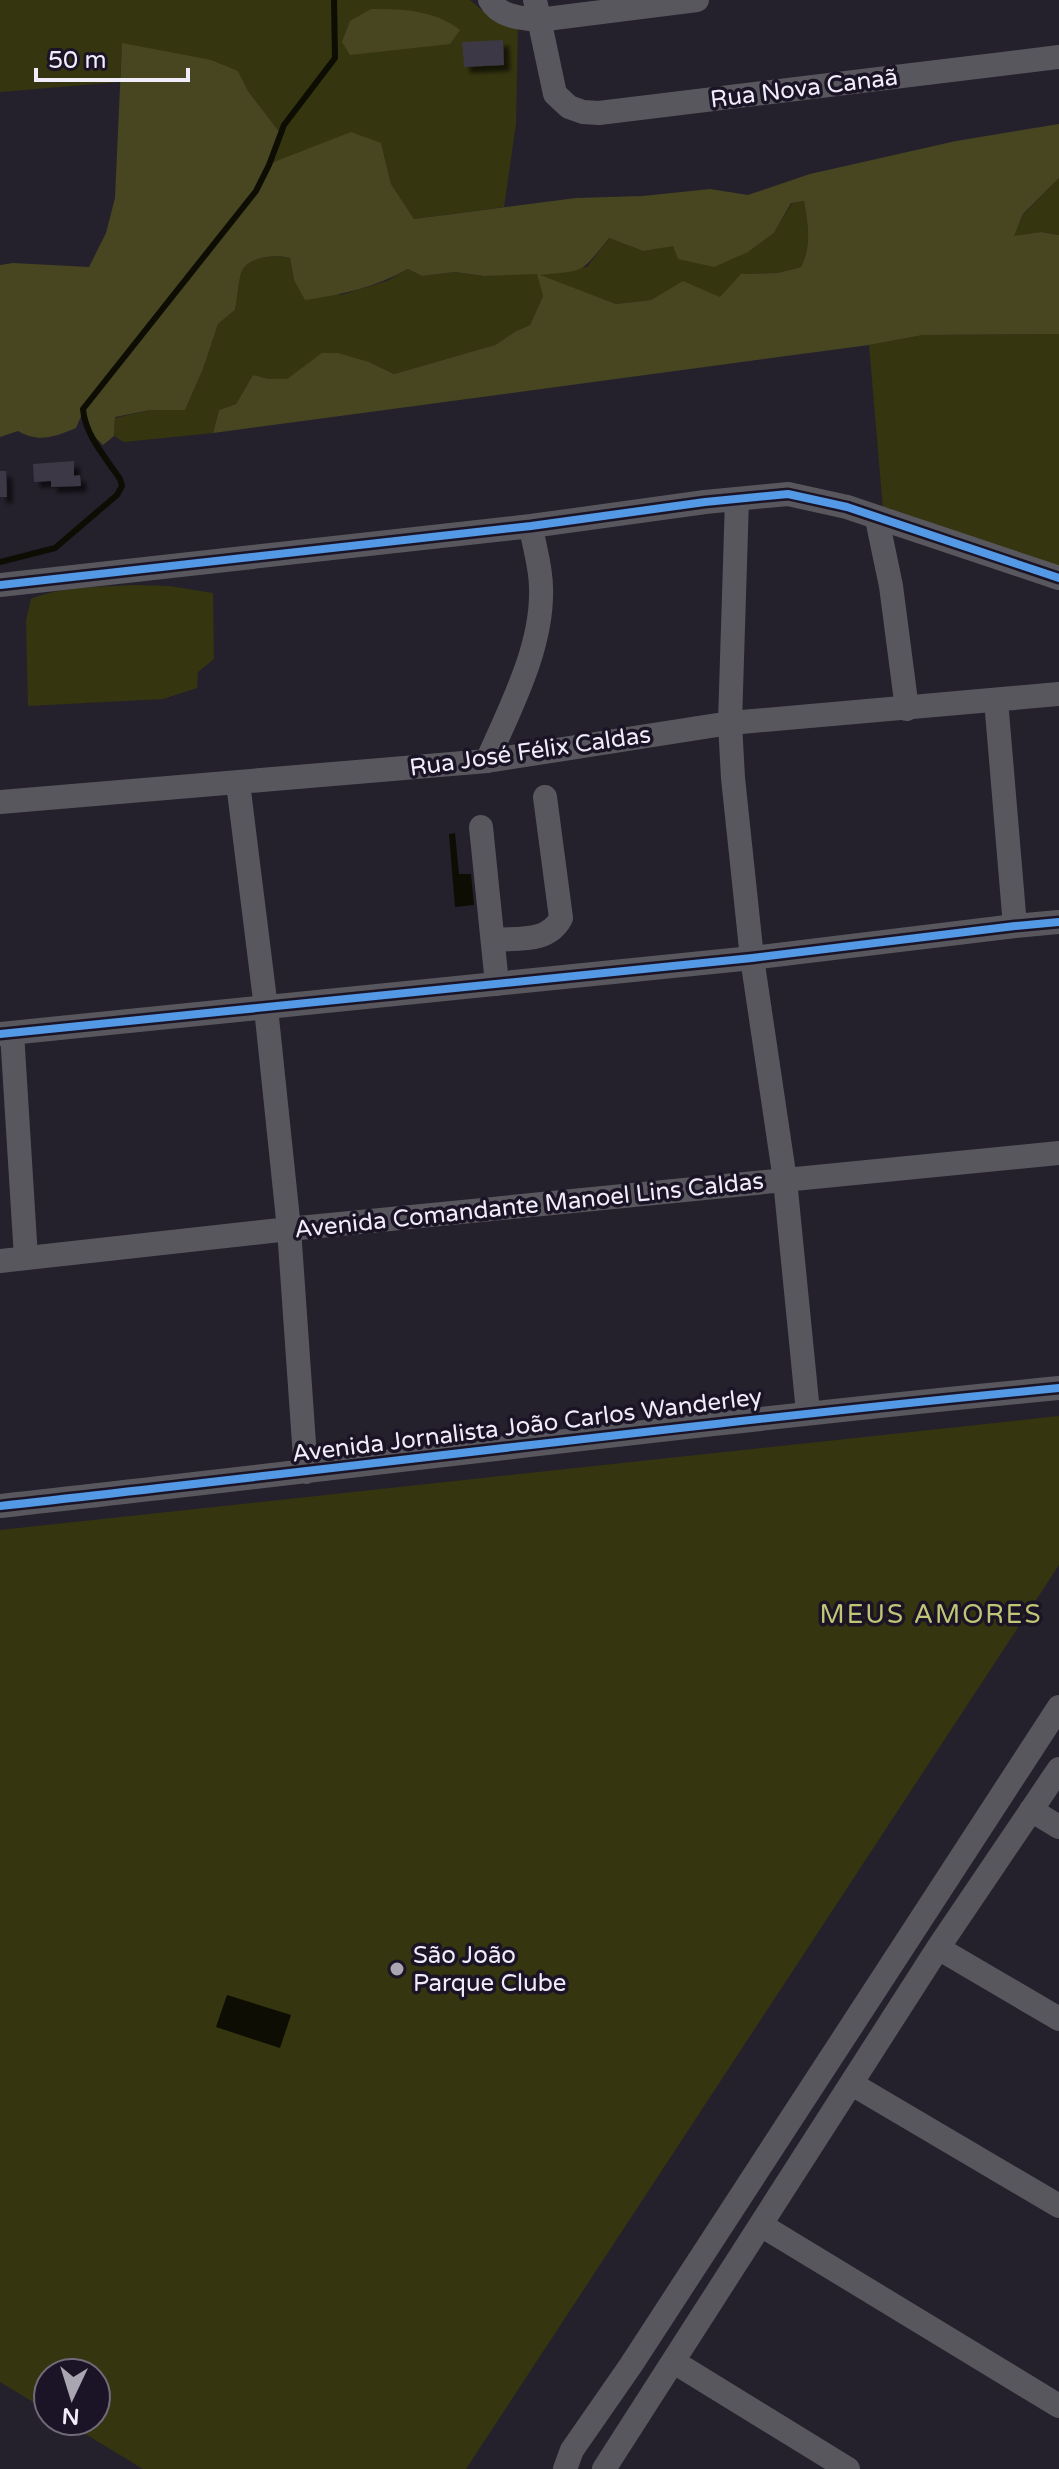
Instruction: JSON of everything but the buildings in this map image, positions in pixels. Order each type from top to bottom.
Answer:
[{"type":"street","points":[[490,0],[493,6],[518,18],[536,10],[697,0]]},
{"type":"street","name":"Rua Nova Canaã","points":[[536,10],[555,94],[569,107],[583,112],[599,113],[1059,57]]},
{"type":"street","points":[[0,585],[788,494],[825,501],[1059,578]]},
{"type":"street","points":[[737,499],[730,723],[752,958],[785,1180],[808,1412]]},
{"type":"street","points":[[877,519],[891,586],[907,709]]},
{"type":"street","points":[[487,761],[525,672],[540,617],[540,565],[531,526]]},
{"type":"street","name":"Rua José Félix Caldas","points":[[0,802],[487,761],[730,723],[1059,694]]},
{"type":"street","points":[[996,700],[1015,926]]},
{"type":"street","points":[[238,783],[289,1229],[306,1472]]},
{"type":"street","points":[[494,940],[544,936],[556,928],[561,918],[545,797]]},
{"type":"street","points":[[481,827],[497,984]]},
{"type":"street","points":[[26,1258],[6,1034],[752,958],[1059,922]]},
{"type":"street","name":"Avenida Comandante Manoel Lins Caldas","points":[[0,1261],[289,1229],[1059,1153]]},
{"type":"street","name":"Avenida Jornalista João Carlos Wanderley","points":[[0,1506],[808,1412],[1059,1388]]},
{"type":"street","points":[[565,2469],[572,2450],[631,2365],[1059,1707]]},
{"type":"street","points":[[604,2469],[938,1948],[1053,1779],[1018,1772]]},
{"type":"street","points":[[1031,1810],[1059,1827]]},
{"type":"street","points":[[991,1812],[1016,1832]]},
{"type":"street","points":[[938,1948],[1059,2019]]},
{"type":"street","points":[[835,2050],[851,2084]]},
{"type":"street","points":[[812,2083],[851,2084],[1059,2206]]},
{"type":"street","points":[[761,2225],[1059,2406]]},
{"type":"street","points":[[657,2322],[689,2339]]},
{"type":"street","points":[[674,2362],[848,2469]]},
{"type":"street","points":[[631,2365],[659,2385]]},
{"type":"shaded area","points":[[0,0],[470,0],[490,17],[518,27],[516,124],[504,207],[414,219],[391,184],[381,143],[256,191],[281,134],[248,91],[238,71],[122,44],[120,82],[0,92]]},
{"type":"shaded area","points":[[371,9],[406,10],[429,15],[460,30],[450,44],[350,55],[342,42],[350,21]]},
{"type":"shaded area","points":[[122,43],[211,60],[238,71],[248,91],[281,134],[264,175],[269,165],[279,160],[351,132],[381,143],[391,184],[414,219],[576,198],[643,196],[710,189],[748,195],[810,174],[956,141],[1059,124],[1059,178],[1023,214],[1014,236],[1041,232],[1059,235],[1059,334],[923,335],[869,345],[213,433],[219,410],[236,404],[253,375],[287,379],[322,353],[338,353],[369,362],[394,374],[495,345],[530,325],[543,296],[537,274],[484,276],[455,272],[422,276],[408,269],[358,289],[305,300],[294,280],[290,258],[271,256],[251,262],[242,271],[235,310],[218,324],[185,410],[150,410],[115,417],[114,436],[103,445],[88,430],[83,412],[76,428],[61,434],[40,438],[18,431],[0,437],[0,265],[89,267],[106,233],[115,198]],"holes":[[[804,201],[808,243],[801,267],[778,273],[741,274],[720,297],[683,281],[651,300],[616,304],[540,275],[574,271],[586,265],[609,238],[643,251],[673,246],[678,259],[714,267],[748,252],[774,233],[791,203]]]},
{"type":"shaded area","points":[[1059,178],[1059,235],[1041,232],[1013,237],[1023,215]]},
{"type":"shaded area","points":[[804,201],[808,243],[801,267],[778,273],[742,274],[720,298],[683,282],[651,300],[616,304],[538,275],[543,296],[530,325],[495,345],[394,374],[369,362],[303,369],[287,379],[253,375],[236,404],[219,410],[213,433],[124,442],[114,436],[115,418],[150,410],[185,410],[218,324],[235,310],[242,271],[257,259],[271,256],[290,258],[294,280],[341,295],[387,281],[408,269],[422,276],[455,272],[484,276],[587,267],[609,238],[643,251],[673,245],[748,252],[774,233],[792,203]]},
{"type":"shaded area","points":[[1059,334],[1059,567],[883,509],[869,345],[923,335]]},
{"type":"shaded area","points":[[169,586],[213,593],[214,659],[198,672],[197,688],[163,699],[28,706],[26,621],[31,599],[69,589]]},
{"type":"shaded area","points":[[455,833],[459,874],[471,874],[474,905],[455,907],[449,834]]},
{"type":"shaded area","name":"São João Parque Clube","points":[[1059,1416],[1059,1565],[466,2469],[143,2469],[90,2437],[112,2437],[112,2357],[32,2357],[32,2401],[0,2382],[0,1530]]},
{"type":"shaded area","points":[[227,1995],[291,2015],[280,2048],[216,2027]]},
{"type":"waterway","points":[[0,562],[55,548],[117,495],[122,486],[120,479],[92,437],[83,409],[256,191],[284,125],[335,58],[334,0]]},
{"type":"cycle path","points":[[0,585],[788,494],[847,507],[1059,578]]},
{"type":"cycle path","points":[[0,1034],[752,958],[1059,922]]},
{"type":"cycle path","points":[[0,1506],[1059,1388]]},
{"type":"place","name":"São João Parque Clube","points":[[397,1969]]},
{"type":"district","name":"MEUS AMORES","points":[[931,1614]]}]
